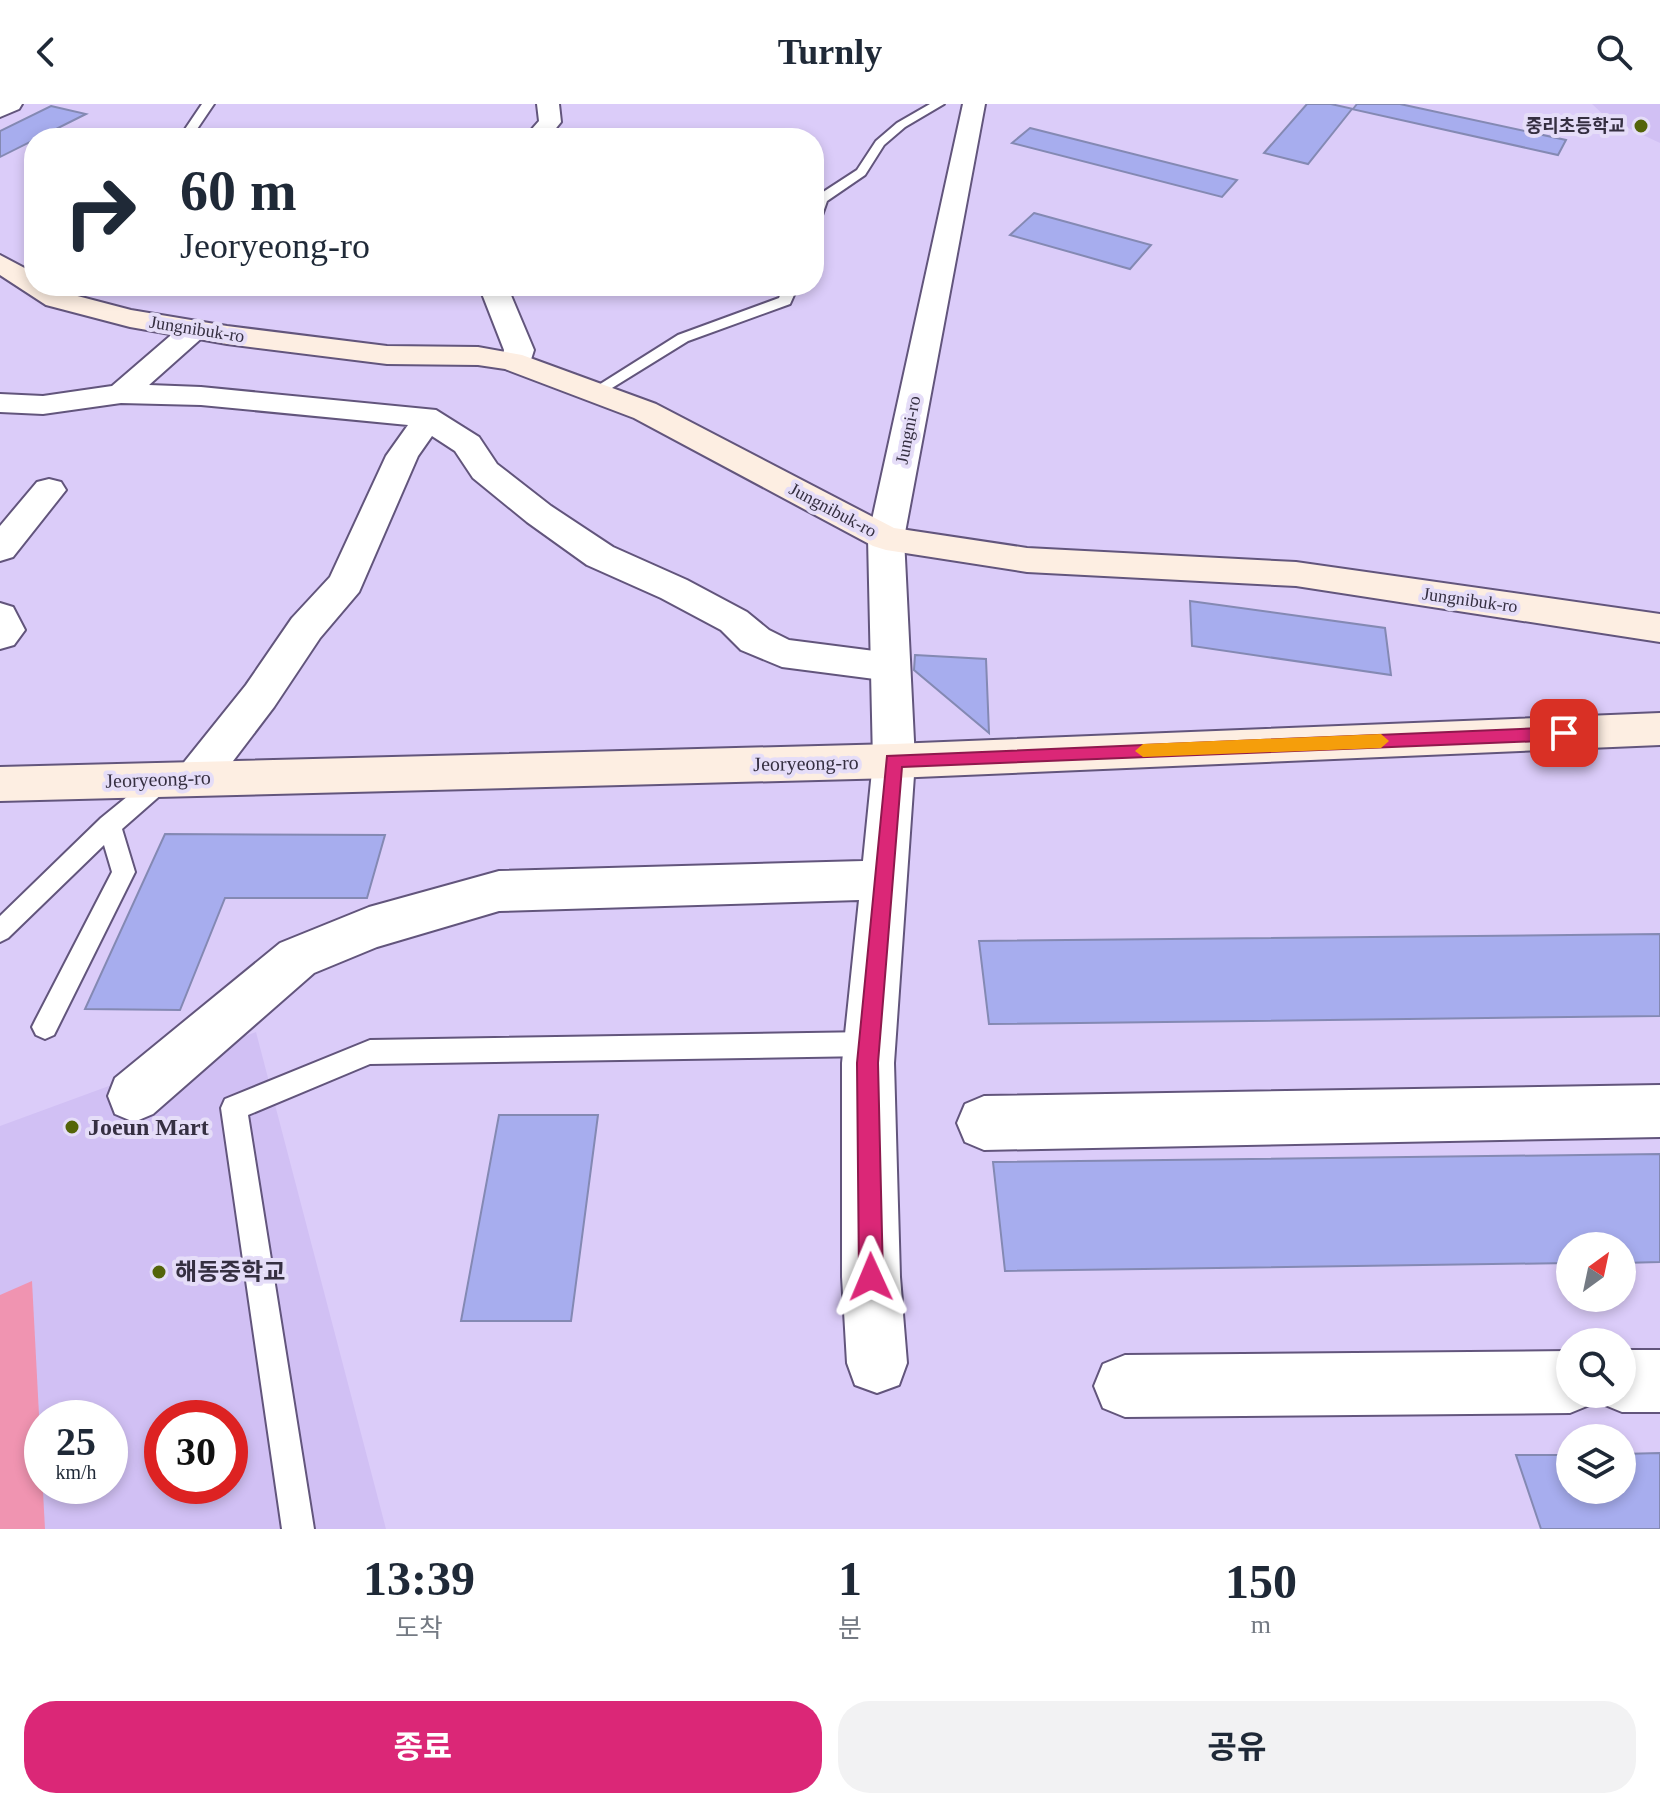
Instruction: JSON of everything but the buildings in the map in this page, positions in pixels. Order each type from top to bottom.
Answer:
[{"type":"main road","name":"Jungnibuk-ro","points":[[0,263],[24,276]]},
{"type":"main road","name":"Jungnibuk-ro","points":[[68,296],[130,318],[194,330],[387,355],[478,356],[517,363],[645,411],[886,538],[1027,560],[1296,574],[1653,629]]},
{"type":"main road","name":"Jeoryeong-ro","points":[[0,784],[894,761],[1660,729]]},
{"type":"street","points":[[0,110],[11,104]]},
{"type":"street","points":[[545,128],[550,122],[548,104]]},
{"type":"street","name":"Jungni-ro","points":[[877,1363],[871,1277],[869,1044],[894,761],[886,538],[974,104]]},
{"type":"street","points":[[497,296],[519,350],[517,363]]},
{"type":"street","points":[[121,394],[194,330]]},
{"type":"street","points":[[0,403],[43,405],[121,394],[201,396],[384,412],[428,419],[467,444],[485,471],[539,514],[600,556],[674,589],[734,621],[755,640],[782,653],[890,667]]},
{"type":"street","points":[[180,778],[260,696],[306,628],[346,583],[402,456],[428,419]]},
{"type":"street","points":[[0,549],[49,490]]},
{"type":"street","points":[[0,616],[6,630],[0,635]]},
{"type":"street","points":[[134,1096],[297,958],[383,924],[499,891],[882,880]]},
{"type":"street","points":[[984,1123],[1660,1111]]},
{"type":"street","points":[[1636,1381],[1660,1381]]},
{"type":"street","points":[[1125,1386],[1556,1382]]},
{"type":"lane","points":[[192,128],[208,104]]},
{"type":"lane","points":[[824,197],[861,172],[880,143],[901,125],[938,104]]},
{"type":"lane","points":[[962,104],[974,104]]},
{"type":"lane","points":[[594,393],[683,338],[785,301],[787,296]]},
{"type":"lane","points":[[0,931],[63,874],[109,824],[180,778]]},
{"type":"lane","points":[[45,1027],[124,872],[109,824]]},
{"type":"lane","points":[[298,1529],[234,1108],[370,1052],[869,1044]]},
{"type":"shaded area","name":"중리초등학교","points":[[1592,104],[1660,104],[1660,143],[1607,118]]},
{"type":"shaded area","name":"해동중학교","points":[[256,1032],[386,1529],[0,1529],[0,1126]]},
{"type":"shaded area","points":[[32,1281],[38,1400],[24,1400],[24,1504],[44,1504],[45,1529],[0,1529],[0,1295]]},
{"type":"slow traffic","points":[[1143,751],[1381,741]]},
{"type":"place","name":"중리초등학교","points":[[1641,126]]},
{"type":"place","name":"Joeun Mart","points":[[72,1127]]},
{"type":"place","name":"해동중학교","points":[[159,1272]]},
{"type":"route","points":[[871,1277],[868,1063],[894,761],[1564,733]]}]
